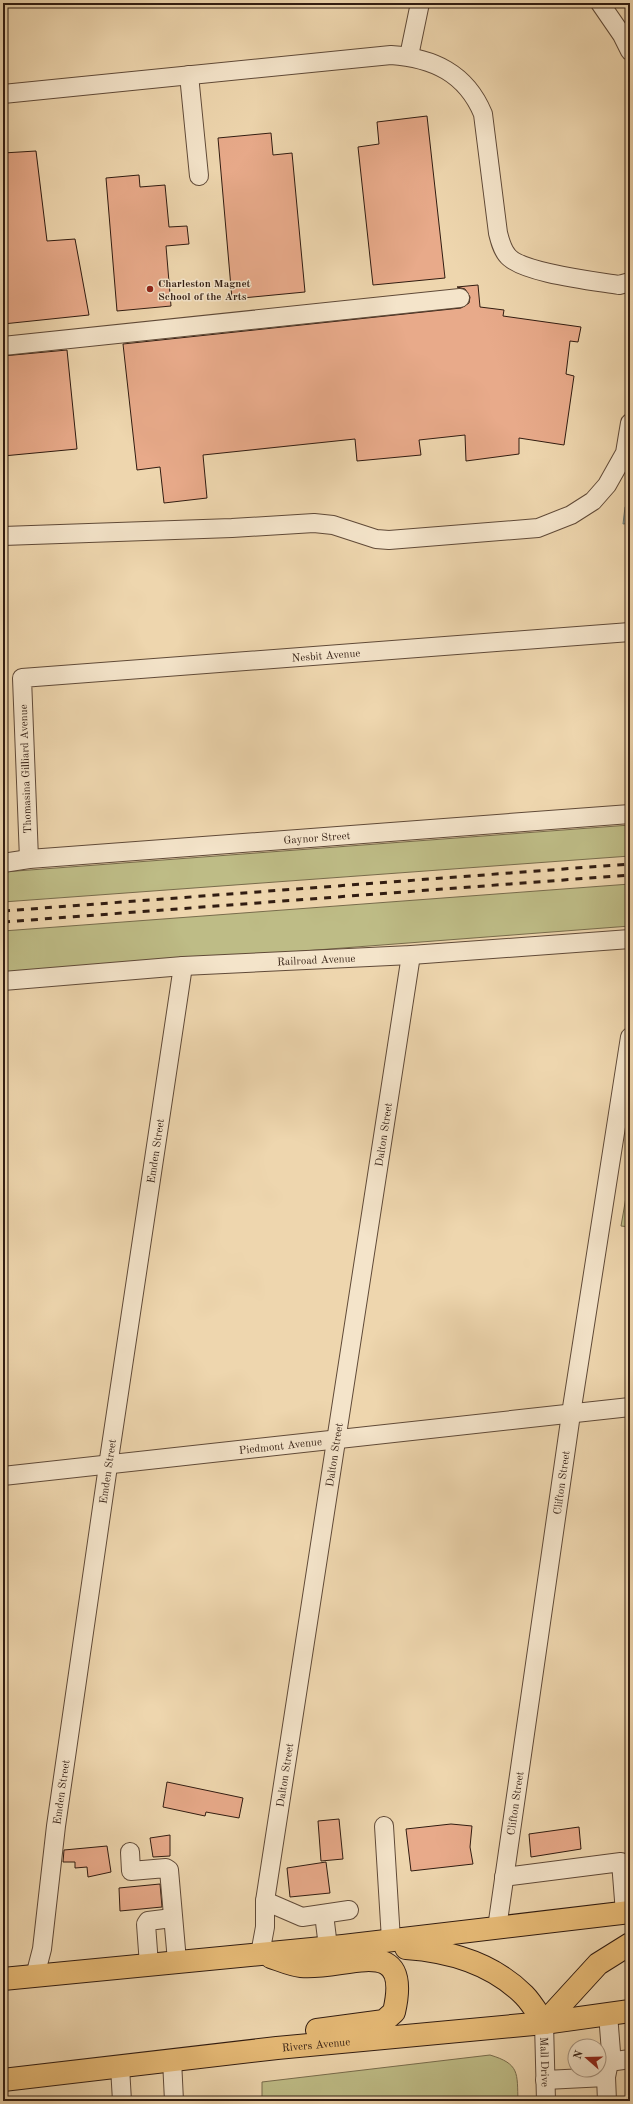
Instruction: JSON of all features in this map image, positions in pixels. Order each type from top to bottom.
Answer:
[{"type":"main road","points":[[3,1979],[177,1961],[335,1947],[628,1913]]},
{"type":"main road","points":[[335,1947],[432,1950],[460,1957],[486,1967],[510,1983],[525,1996],[544,2023],[598,1964],[630,1944]]},
{"type":"main road","points":[[260,1954],[301,1966],[377,1959],[389,1965],[395,1973],[398,1986],[394,2012],[384,2021],[297,2032],[277,2048]]},
{"type":"main road","name":"Rivers Avenue","points":[[3,2080],[277,2048],[544,2023],[630,2011]]},
{"type":"street","points":[[409,56],[420,3]]},
{"type":"street","points":[[600,3],[622,35],[630,51]]},
{"type":"street","points":[[3,94],[391,55],[409,56],[422,59],[443,68],[462,81],[476,99],[483,114],[498,233],[501,246],[507,257],[529,269],[619,285],[630,282]]},
{"type":"street","points":[[189,75],[199,176]]},
{"type":"street","points":[[3,346],[460,298]]},
{"type":"street","points":[[3,536],[314,523],[333,525],[376,539],[389,540],[538,528],[571,515],[593,500],[607,485],[625,453],[630,423]]},
{"type":"street","name":"Nesbit Avenue","points":[[22,678],[630,632]]},
{"type":"street","name":"Thomasina Gilliard Avenue","points":[[22,678],[29,859]]},
{"type":"street","name":"Gaynor Street","points":[[3,863],[29,859],[630,814]]},
{"type":"street","name":"Railroad Avenue","points":[[3,981],[183,966],[411,955],[630,939]]},
{"type":"street","name":"Dalton Street","points":[[260,1954],[265,1927],[265,1901],[411,955]]},
{"type":"street","name":"Emden Street","points":[[35,1976],[42,1949],[56,1826],[183,966]]},
{"type":"street","name":"Clifton Street","points":[[496,1928],[570,1414],[630,1037]]},
{"type":"street","name":"Piedmont Avenue","points":[[3,1476],[108,1466],[630,1408]]},
{"type":"street","points":[[384,1826],[391,1940]]},
{"type":"street","points":[[130,1852],[131,1871],[166,1868],[169,1870],[172,1918],[177,1961]]},
{"type":"street","points":[[504,1877],[621,1862],[628,1913]]},
{"type":"street","points":[[265,1901],[302,1917],[349,1910]]},
{"type":"street","points":[[324,1914],[335,1947]]},
{"type":"street","points":[[149,1965],[146,1924],[148,1921],[172,1918]]},
{"type":"street","points":[[607,2070],[611,2052],[608,2014]]},
{"type":"street","name":"Mall Drive","points":[[544,2023],[546,2101]]},
{"type":"street","points":[[607,2070],[630,2059]]},
{"type":"street","points":[[172,2060],[174,2101]]},
{"type":"street","points":[[120,2066],[122,2101]]},
{"type":"street","points":[[545,2080],[567,2076]]},
{"type":"street","points":[[606,2101],[607,2078]]},
{"type":"shaded area","points":[[630,825],[630,856],[3,902],[3,872]]},
{"type":"shaded area","points":[[630,884],[630,926],[3,974],[3,931]]},
{"type":"shaded area","points":[[630,1174],[630,1227],[621,1226]]},
{"type":"shaded area","points":[[490,2055],[500,2058],[512,2066],[517,2077],[518,2101],[262,2101],[262,2082]]},
{"type":"water","points":[[630,501],[630,523],[623,524],[625,507]]},
{"type":"building","points":[[427,116],[445,278],[373,285],[358,147],[379,144],[377,122]]},
{"type":"building","points":[[271,133],[273,155],[292,153],[305,292],[232,299],[218,138]]},
{"type":"building","points":[[36,151],[47,241],[75,239],[89,315],[3,324],[3,153]]},
{"type":"building","points":[[139,175],[140,187],[165,185],[169,227],[187,226],[189,244],[166,246],[171,306],[117,311],[106,178]]},
{"type":"building","points":[[478,285],[480,307],[504,310],[503,316],[581,327],[578,342],[570,341],[566,374],[574,376],[564,445],[519,438],[519,454],[466,461],[465,435],[419,440],[421,455],[357,461],[355,439],[203,455],[207,498],[164,503],[160,467],[137,470],[123,344],[461,308],[469,303],[470,297],[465,289],[457,287]]},
{"type":"building","points":[[67,350],[77,449],[3,456],[3,356]]},
{"type":"building","points":[[167,1782],[243,1798],[239,1818],[206,1812],[205,1816],[163,1807]]},
{"type":"building","points":[[339,1819],[343,1859],[321,1861],[318,1821]]},
{"type":"building","points":[[451,1824],[472,1826],[470,1847],[473,1864],[411,1871],[406,1829]]},
{"type":"building","points":[[579,1827],[581,1849],[531,1857],[529,1834]]},
{"type":"building","points":[[170,1835],[170,1856],[153,1857],[150,1838]]},
{"type":"building","points":[[107,1846],[111,1872],[88,1877],[87,1867],[75,1868],[75,1862],[63,1862],[64,1850]]},
{"type":"building","points":[[326,1862],[330,1893],[290,1897],[287,1868]]},
{"type":"building","points":[[160,1884],[162,1907],[120,1911],[119,1888]]},
{"type":"railway","points":[[3,911],[630,864]]},
{"type":"railway","points":[[3,922],[630,875]]},
{"type":"place","name":"Charleston Magnet School of the Arts","points":[[150,289]]}]
